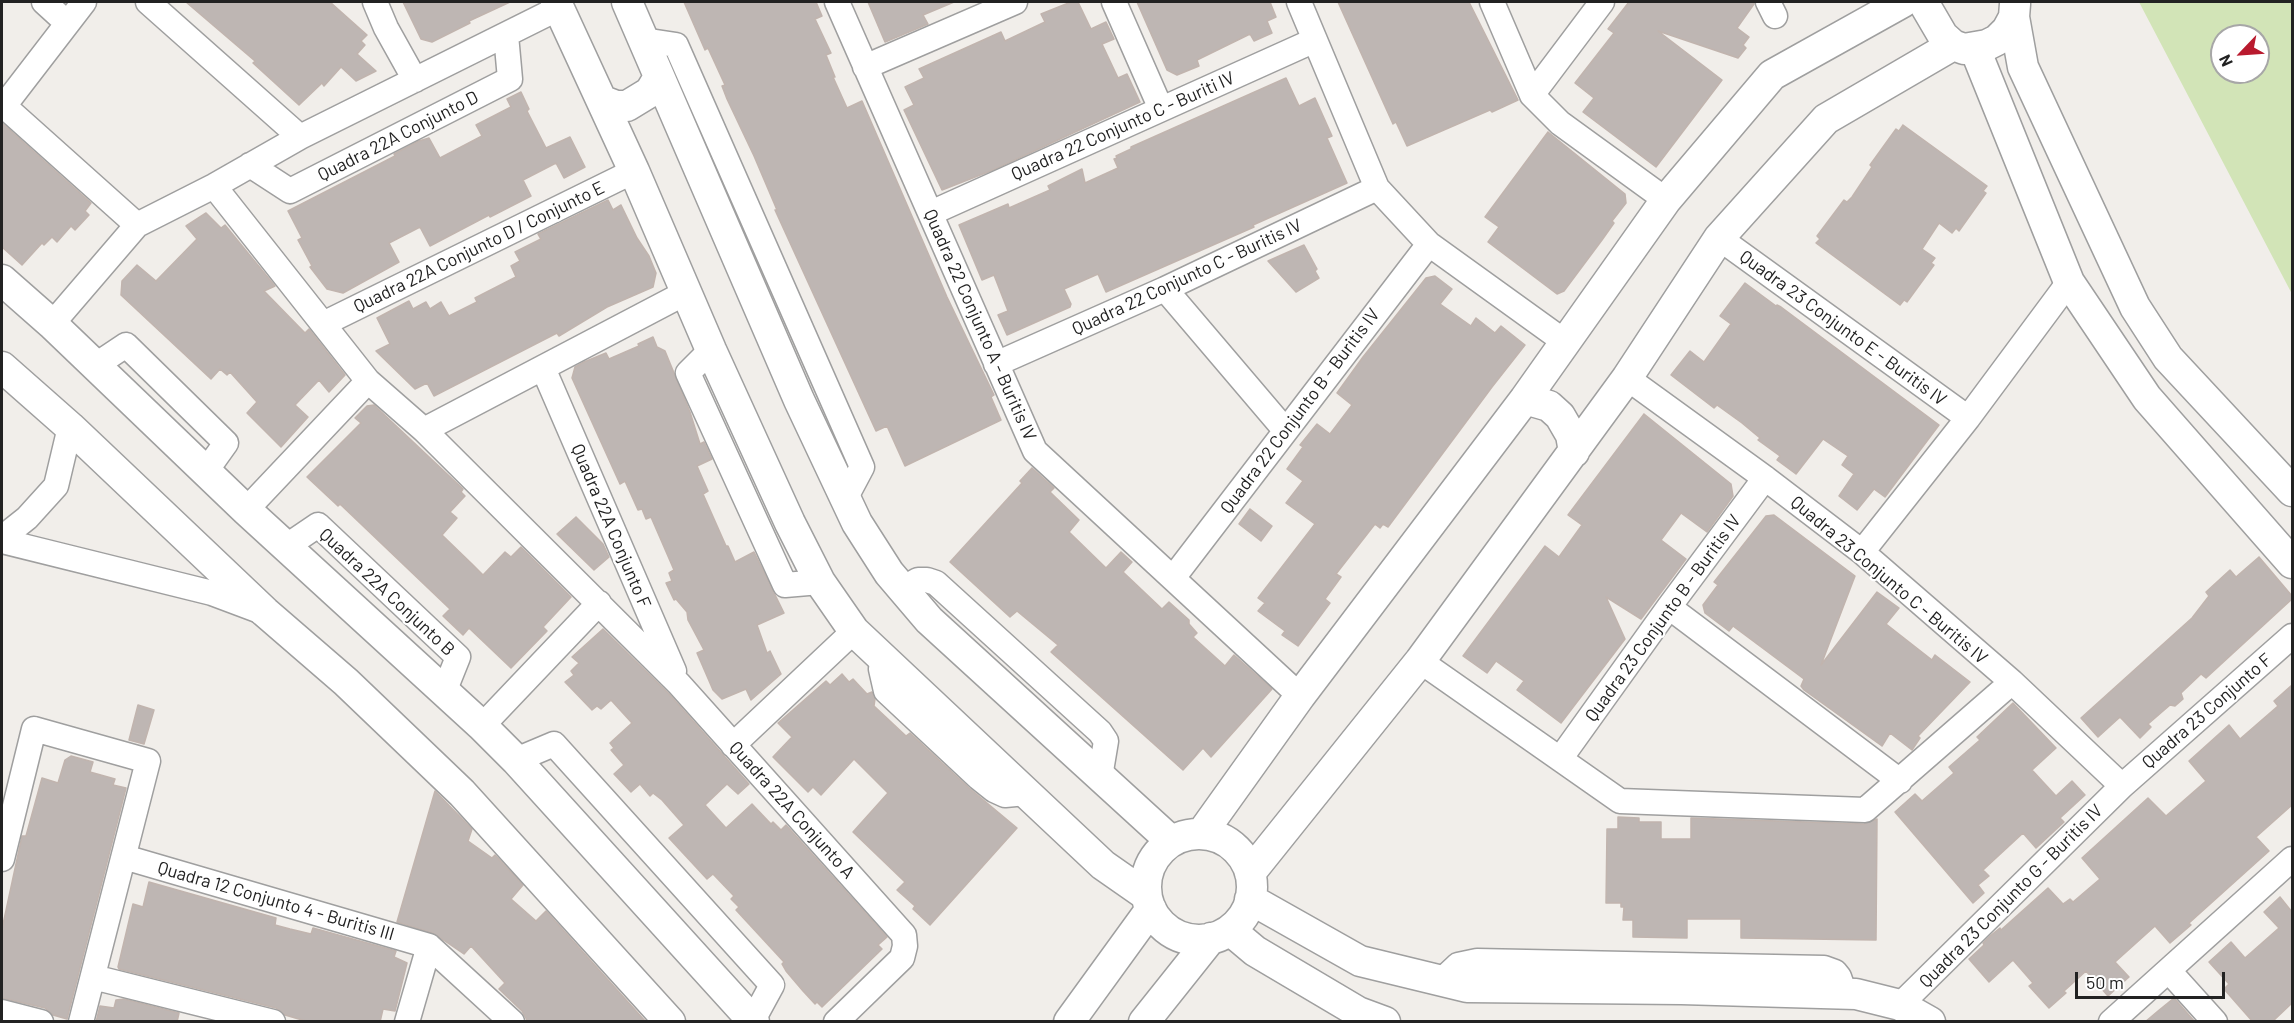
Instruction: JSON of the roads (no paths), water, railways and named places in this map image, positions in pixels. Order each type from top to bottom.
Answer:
[{"type":"street","points":[[44,2],[67,23]]},
{"type":"street","points":[[84,2],[4,106],[137,225]]},
{"type":"street","points":[[148,2],[300,137]]},
{"type":"street","points":[[355,2],[386,28]]},
{"type":"street","points":[[375,2],[386,28],[415,80]]},
{"type":"street","points":[[627,2],[799,400],[857,523],[902,589],[929,620],[1171,841]]},
{"type":"street","name":"Quadra 22 Conjunto A - Buritis IV","points":[[837,2],[1035,451],[1300,696]]},
{"type":"street","points":[[865,67],[1015,2]]},
{"type":"street","points":[[1114,2],[1161,109]]},
{"type":"street","points":[[1299,2],[1377,188],[1429,244],[1565,342]]},
{"type":"street","points":[[1492,2],[1532,95],[1560,123],[1666,200]]},
{"type":"street","points":[[1532,95],[1602,2]]},
{"type":"street","points":[[1202,833],[1300,696],[1525,399],[1666,200],[1772,75],[1903,2]]},
{"type":"street","points":[[1926,2],[1926,7],[1938,29],[1964,47],[2069,282],[2146,398],[2292,563]]},
{"type":"street","points":[[52,324],[137,225],[214,186],[300,137],[506,35],[557,5],[603,101],[685,293],[790,522],[820,582],[854,632],[1103,865],[1148,902],[1161,924],[1175,934],[1193,939],[1220,934],[1255,951],[1358,1012],[1384,1022]]},
{"type":"street","points":[[1250,886],[1574,452],[1627,378],[1719,238],[1826,119],[1964,47],[1997,40],[2007,30],[2014,9]]},
{"type":"street","points":[[2014,9],[2023,67],[2135,307],[2168,358],[2292,491]]},
{"type":"street","name":"Quadra 22A Conjunto D","points":[[250,165],[290,191],[510,80],[506,35]]},
{"type":"street","points":[[643,39],[676,45],[862,467],[845,499]]},
{"type":"street","name":"Quadra 22 Conjunto C - Buriti IV","points":[[931,213],[1315,40]]},
{"type":"street","points":[[603,101],[616,106],[627,106],[650,92],[659,77]]},
{"type":"street","name":"Quadra 22A Conjunto D / Conjunto E","points":[[324,323],[634,171]]},
{"type":"street","points":[[214,186],[368,381],[424,430],[599,603],[482,726]]},
{"type":"street","name":"Quadra 22 Conjunto C - Buritis IV","points":[[996,364],[1165,289],[1377,188]]},
{"type":"street","name":"Quadra 23 Conjunto E - Buritis IV","points":[[1719,238],[1968,418]]},
{"type":"street","name":"Quadra 22 Conjunto B - Buritis IV","points":[[1173,578],[1429,244]]},
{"type":"street","points":[[2,280],[96,365],[246,510],[482,726],[516,760],[753,1021],[772,986],[554,744],[516,760]]},
{"type":"street","points":[[1862,552],[1968,418],[2069,282]]},
{"type":"street","points":[[1165,289],[1285,430]]},
{"type":"street","points":[[424,430],[685,293]]},
{"type":"street","points":[[2,367],[70,427],[265,612],[346,682],[462,794],[670,1022]]},
{"type":"street","name":"Quadra 22A Conjunto F","points":[[543,368],[679,684]]},
{"type":"street","points":[[1627,378],[1766,478]]},
{"type":"street","points":[[246,510],[368,381]]},
{"type":"street","points":[[1525,399],[1549,406],[1560,416],[1571,435],[1574,452]]},
{"type":"street","points":[[2,539],[27,518],[56,486],[70,427]]},
{"type":"street","name":"Quadra 23 Conjunto C - Buritis IV","points":[[1766,478],[1862,552],[2012,682],[2122,786]]},
{"type":"street","name":"Quadra 23 Conjunto B - Buritis IV","points":[[1560,759],[1669,607],[1766,478]]},
{"type":"street","points":[[2,539],[212,593],[265,612]]},
{"type":"street","name":"Quadra 22A Conjunto A","points":[[599,603],[679,684],[903,934],[905,946],[902,958],[836,1022]]},
{"type":"street","points":[[1669,607],[1900,781]]},
{"type":"street","points":[[733,745],[854,632]]},
{"type":"street","name":"Quadra 23 Conjunto F","points":[[2122,786],[2292,636]]},
{"type":"street","points":[[1419,661],[1620,801],[1865,810],[2012,682]]},
{"type":"street","points":[[2,859],[6,827],[34,729],[148,761],[81,1022]]},
{"type":"street","name":"Quadra 23 Conjunto G - Buritis IV","points":[[1900,1005],[2122,786]]},
{"type":"street","points":[[1069,1022],[1148,902],[1146,879],[1150,864],[1159,851],[1171,841],[1186,835],[1202,833],[1218,837],[1232,846],[1243,858],[1250,886],[1246,911],[1220,934],[1144,1022]]},
{"type":"street","name":"Quadra 12 Conjunto 4 - Buritis III","points":[[124,856],[429,946]]},
{"type":"street","points":[[2111,1022],[2292,859]]},
{"type":"street","points":[[1250,886],[1360,961],[1467,987],[1681,989],[1845,994],[1900,1005],[1930,1022]]},
{"type":"street","points":[[407,1022],[429,946],[512,1022]]},
{"type":"street","points":[[2169,971],[2215,1022]]},
{"type":"street","points":[[93,977],[273,1022]]},
{"type":"street","points":[[2,1012],[41,1022]]}]
